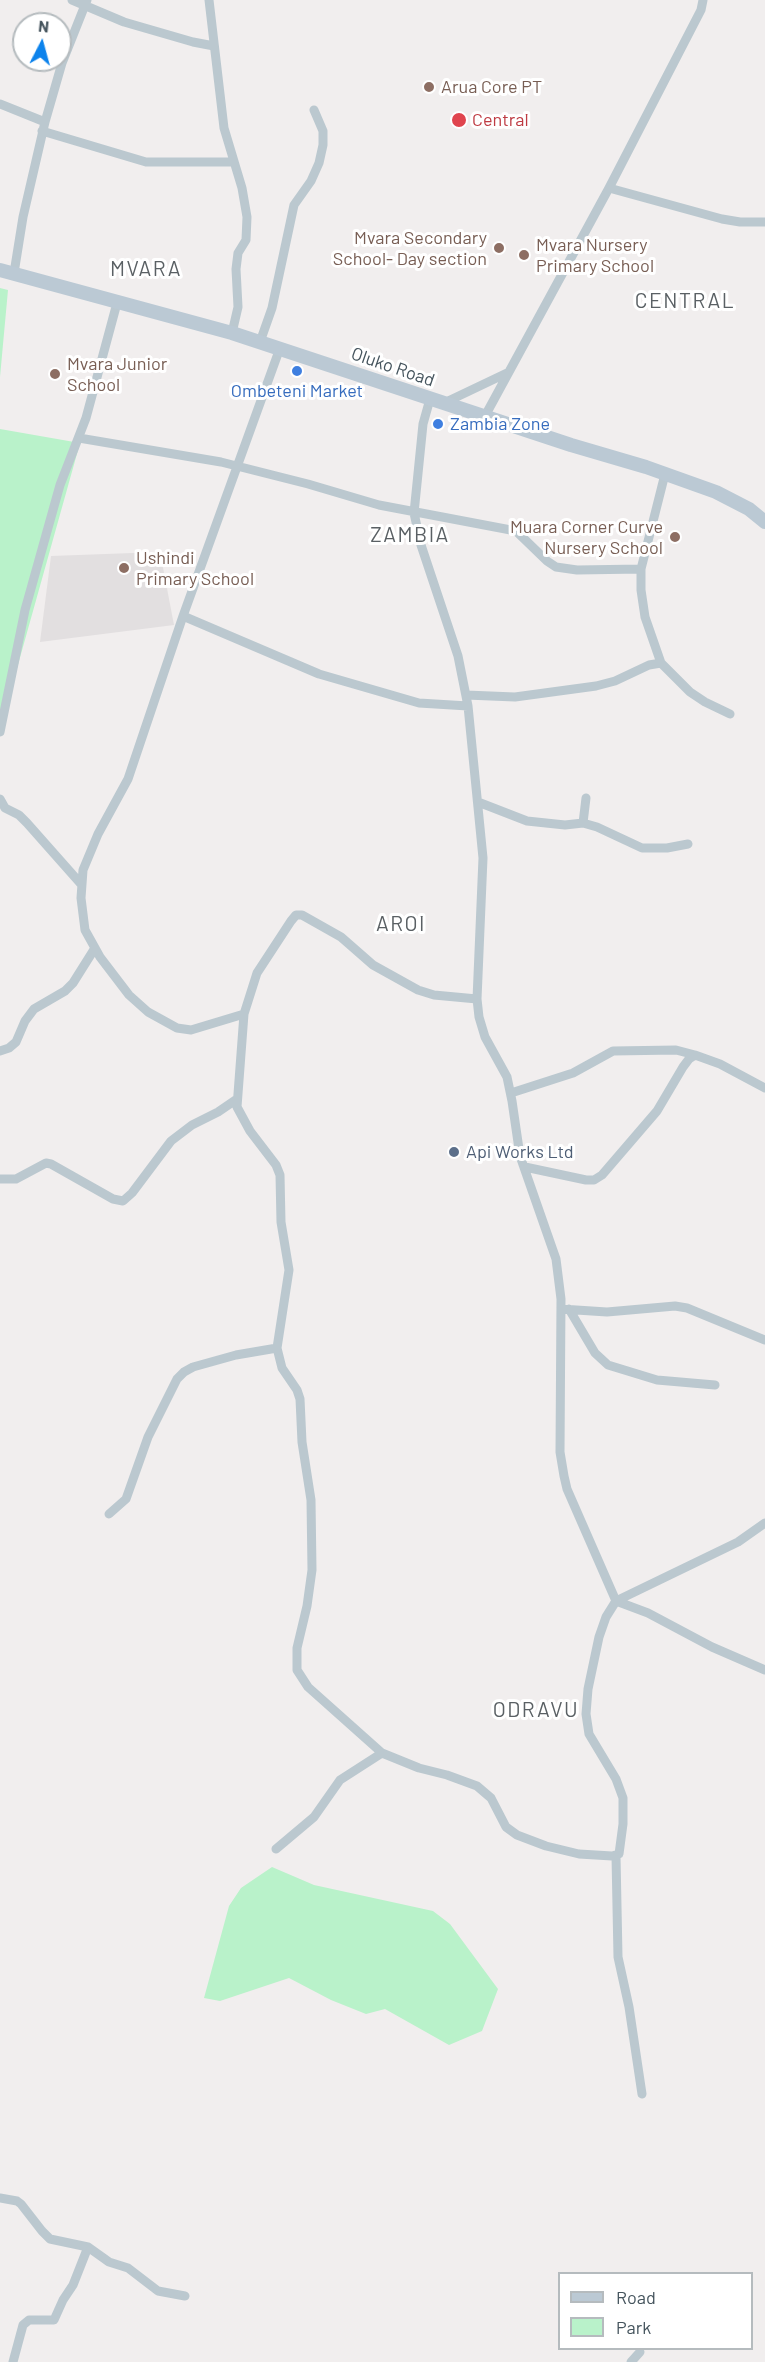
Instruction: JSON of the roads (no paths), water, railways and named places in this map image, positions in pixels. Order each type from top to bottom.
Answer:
[{"type":"main road","name":"Oluko Road","points":[[0,270],[232,333],[664,474],[716,492],[749,509],[765,522]]},
{"type":"street","points":[[72,0],[87,4],[124,22],[214,46]]},
{"type":"street","points":[[209,0],[224,128],[242,188],[247,231],[246,240],[238,253],[235,275],[238,307],[232,333]]},
{"type":"street","points":[[485,417],[609,188],[701,10],[703,0]]},
{"type":"street","points":[[14,273],[23,218],[44,126],[62,63],[87,4]]},
{"type":"street","points":[[0,104],[44,126],[140,160],[233,162]]},
{"type":"street","points":[[260,342],[272,308],[294,205],[311,181],[321,154],[323,132],[314,110]]},
{"type":"street","points":[[609,188],[722,219],[765,222]]},
{"type":"street","points":[[0,732],[25,610],[60,484],[80,438],[117,303]]},
{"type":"street","points":[[244,1014],[191,1030],[165,1023],[148,1012],[129,995],[95,948],[85,930],[81,884],[83,870],[98,834],[128,778],[236,466],[280,348]]},
{"type":"street","points":[[509,371],[437,401],[426,409],[414,513],[421,545],[458,656],[468,706],[483,858],[477,999],[485,1037],[498,1057],[511,1093],[516,1136],[556,1259],[565,1309],[559,1383],[561,1465],[567,1489],[616,1601],[648,1613],[712,1647],[765,1670]]},
{"type":"street","points":[[80,438],[236,466],[414,513],[516,531],[556,567],[577,570],[641,569]]},
{"type":"street","points":[[664,474],[641,569],[645,617],[661,663],[669,673],[690,692],[730,714]]},
{"type":"street","points":[[183,616],[319,674],[419,704],[468,706]]},
{"type":"street","points":[[466,695],[515,697],[596,686],[615,681],[649,665],[661,663]]},
{"type":"street","points":[[583,823],[586,798]]},
{"type":"street","points":[[0,799],[5,808],[19,815],[27,823],[81,884]]},
{"type":"street","points":[[478,802],[527,821],[548,825],[583,823],[642,848],[667,848],[688,844]]},
{"type":"street","points":[[477,999],[434,995],[418,990],[373,965],[335,933],[302,915],[296,915],[256,973],[244,1014],[237,1100],[239,1113],[276,1165],[280,1175],[281,1222],[289,1270],[277,1348],[282,1368],[300,1399],[302,1442],[311,1500],[312,1570],[308,1606],[297,1648],[297,1670],[308,1687],[382,1753],[419,1768],[477,1786],[491,1798],[506,1827],[517,1835],[563,1851],[616,1856]]},
{"type":"street","points":[[0,1051],[9,1048],[15,1042],[25,1021],[34,1010],[65,991],[95,948]]},
{"type":"street","points":[[511,1093],[573,1073],[613,1051],[676,1050],[720,1064],[765,1088]]},
{"type":"street","points":[[525,1167],[586,1180],[594,1180],[602,1175],[657,1112],[683,1067],[695,1055]]},
{"type":"street","points":[[0,1179],[16,1179],[45,1163],[51,1164],[113,1199],[123,1201],[132,1193],[171,1141],[192,1125],[218,1113],[237,1100]]},
{"type":"street","points":[[565,1309],[607,1312],[675,1306],[687,1308],[765,1340]]},
{"type":"street","points":[[565,1309],[596,1353],[608,1365],[657,1380],[715,1384]]},
{"type":"street","points":[[110,1514],[126,1499],[148,1437],[177,1379],[184,1372],[193,1367],[236,1355],[277,1348]]},
{"type":"street","points":[[642,2094],[629,2007],[618,1957],[616,1856],[621,1849],[623,1798],[616,1779],[589,1734],[586,1714],[588,1689],[598,1637],[616,1601],[738,1542],[765,1523]]},
{"type":"street","points":[[276,1849],[314,1818],[340,1780],[382,1753]]},
{"type":"street","points":[[0,2198],[21,2204],[50,2239],[88,2247],[109,2262],[128,2268],[158,2291],[185,2296]]},
{"type":"street","points":[[13,2362],[23,2325],[29,2320],[54,2320],[73,2285],[88,2247]]},
{"type":"street","points":[[631,2362],[640,2352]]},
{"type":"place","name":"Arua Core PT","points":[[429,87]]},
{"type":"place","name":"Central","points":[[459,120]]},
{"type":"place","name":"Mvara Secondary School- Day section","points":[[499,248]]},
{"type":"place","name":"Mvara Nursery Primary School","points":[[524,255]]},
{"type":"place","name":"Ombeteni Market","points":[[297,371]]},
{"type":"place","name":"Mvara Junior School","points":[[55,374]]},
{"type":"place","name":"Zambia Zone","points":[[438,424]]},
{"type":"place","name":"Muara Corner Curve Nursery School","points":[[675,537]]},
{"type":"place","name":"Ushindi Primary School","points":[[124,568]]},
{"type":"place","name":"Api Works Ltd","points":[[454,1152]]},
{"type":"district","name":"MVARA","points":[[146,269]]},
{"type":"district","name":"CENTRAL","points":[[685,301]]},
{"type":"district","name":"ZAMBIA","points":[[410,535]]},
{"type":"district","name":"AROI","points":[[401,924]]},
{"type":"district","name":"ODRAVU","points":[[536,1710]]}]
